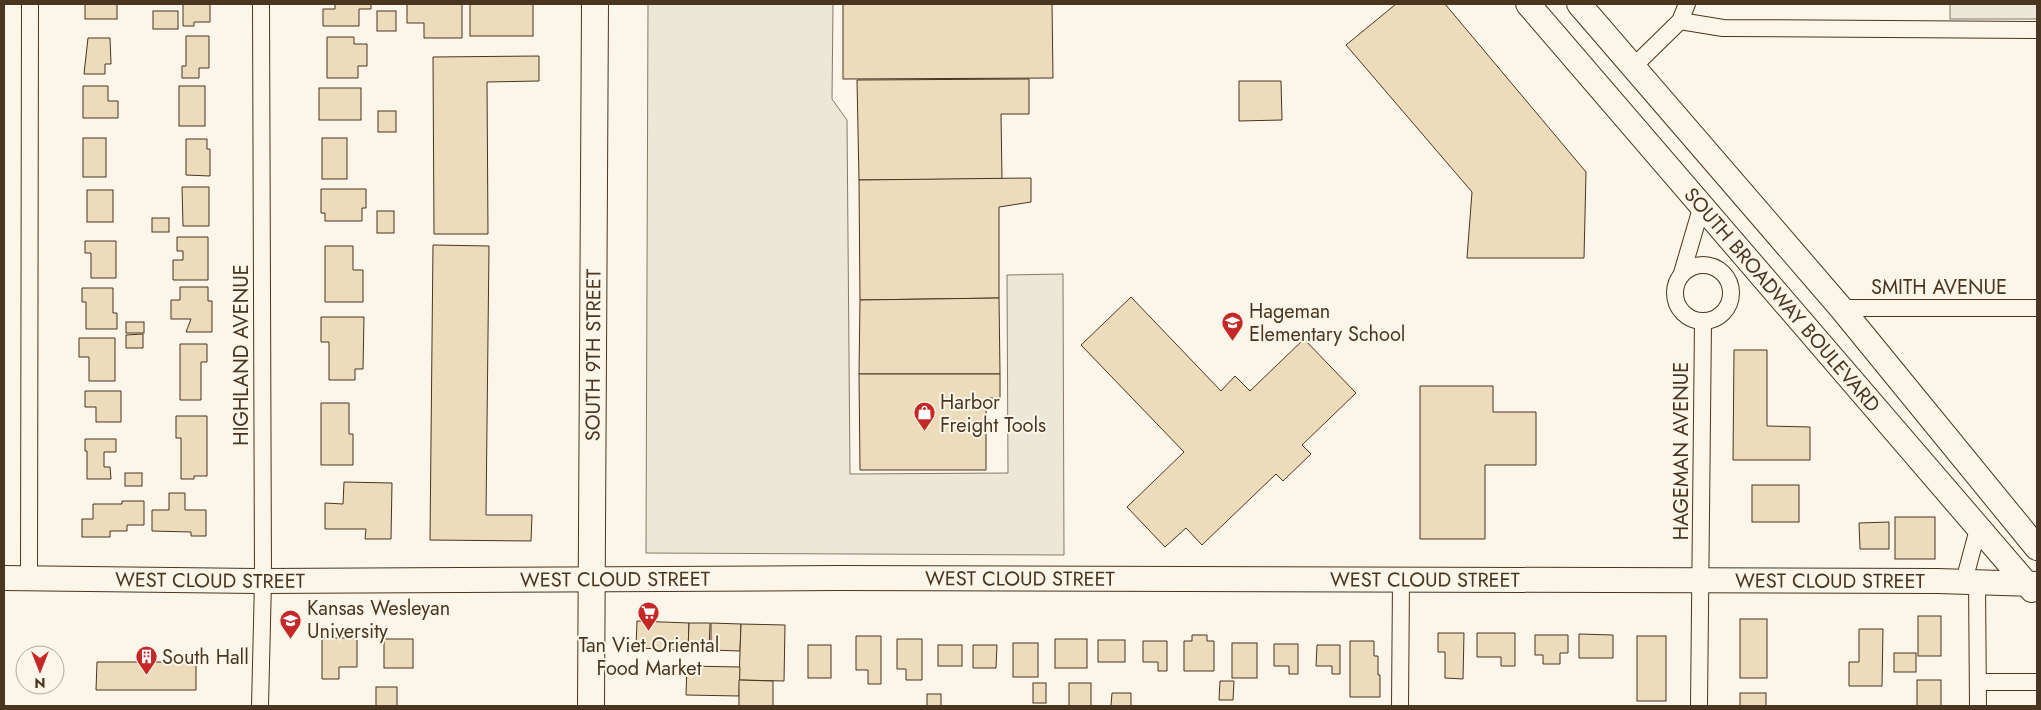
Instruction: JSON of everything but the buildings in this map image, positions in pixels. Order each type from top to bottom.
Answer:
[{"type":"main road","name":"SOUTH 9TH STREET","points":[[591,706],[596,4]]},
{"type":"main road","name":"SOUTH BROADWAY BOULEVARD","points":[[1528,4],[1978,529],[2034,588]]},
{"type":"main road","name":"SOUTH BROADWAY BOULEVARD","points":[[1579,4],[1841,308],[2037,548]]},
{"type":"main road","points":[[1812,334],[1841,308]]},
{"type":"main road","name":"WEST CLOUD STREET","points":[[4,578],[262,581],[592,579],[1970,581],[2034,588]]},
{"type":"street","points":[[29,578],[30,4]]},
{"type":"street","name":"HIGHLAND AVENUE","points":[[260,706],[262,581],[261,4]]},
{"type":"street","points":[[1633,67],[1680,21],[1687,4]]},
{"type":"street","points":[[1680,21],[1723,28],[2037,30]]},
{"type":"street","points":[[1682,272],[1699,264],[1708,264],[1717,268],[1729,282],[1731,291],[1727,308],[1712,320],[1703,321],[1686,316],[1675,301],[1675,285],[1682,272],[1702,205]]},
{"type":"street","name":"SMITH AVENUE","points":[[1841,308],[2037,308]]},
{"type":"street","name":"HAGEMAN AVENUE","points":[[1699,706],[1703,321]]},
{"type":"street","points":[[1978,529],[1970,581],[1978,682],[1978,706]]},
{"type":"street","points":[[1400,706],[1401,580]]},
{"type":"street","points":[[1978,682],[2037,682]]},
{"type":"shaded area","points":[[648,4],[833,4],[832,99],[847,120],[850,474],[1008,473],[1007,275],[1063,274],[1064,555],[646,553]]},
{"type":"shaded area","points":[[1950,4],[2037,4],[2037,19],[1950,19]]},
{"type":"place","name":"Hageman Elementary School","points":[[1233,341]]},
{"type":"place","name":"Harbor Freight Tools","points":[[924,432]]},
{"type":"place","name":"Tan Viet Oriental Food Market","points":[[649,632]]},
{"type":"place","name":"Kansas Wesleyan University","points":[[291,639]]},
{"type":"place","name":"South Hall","points":[[146,676]]}]
